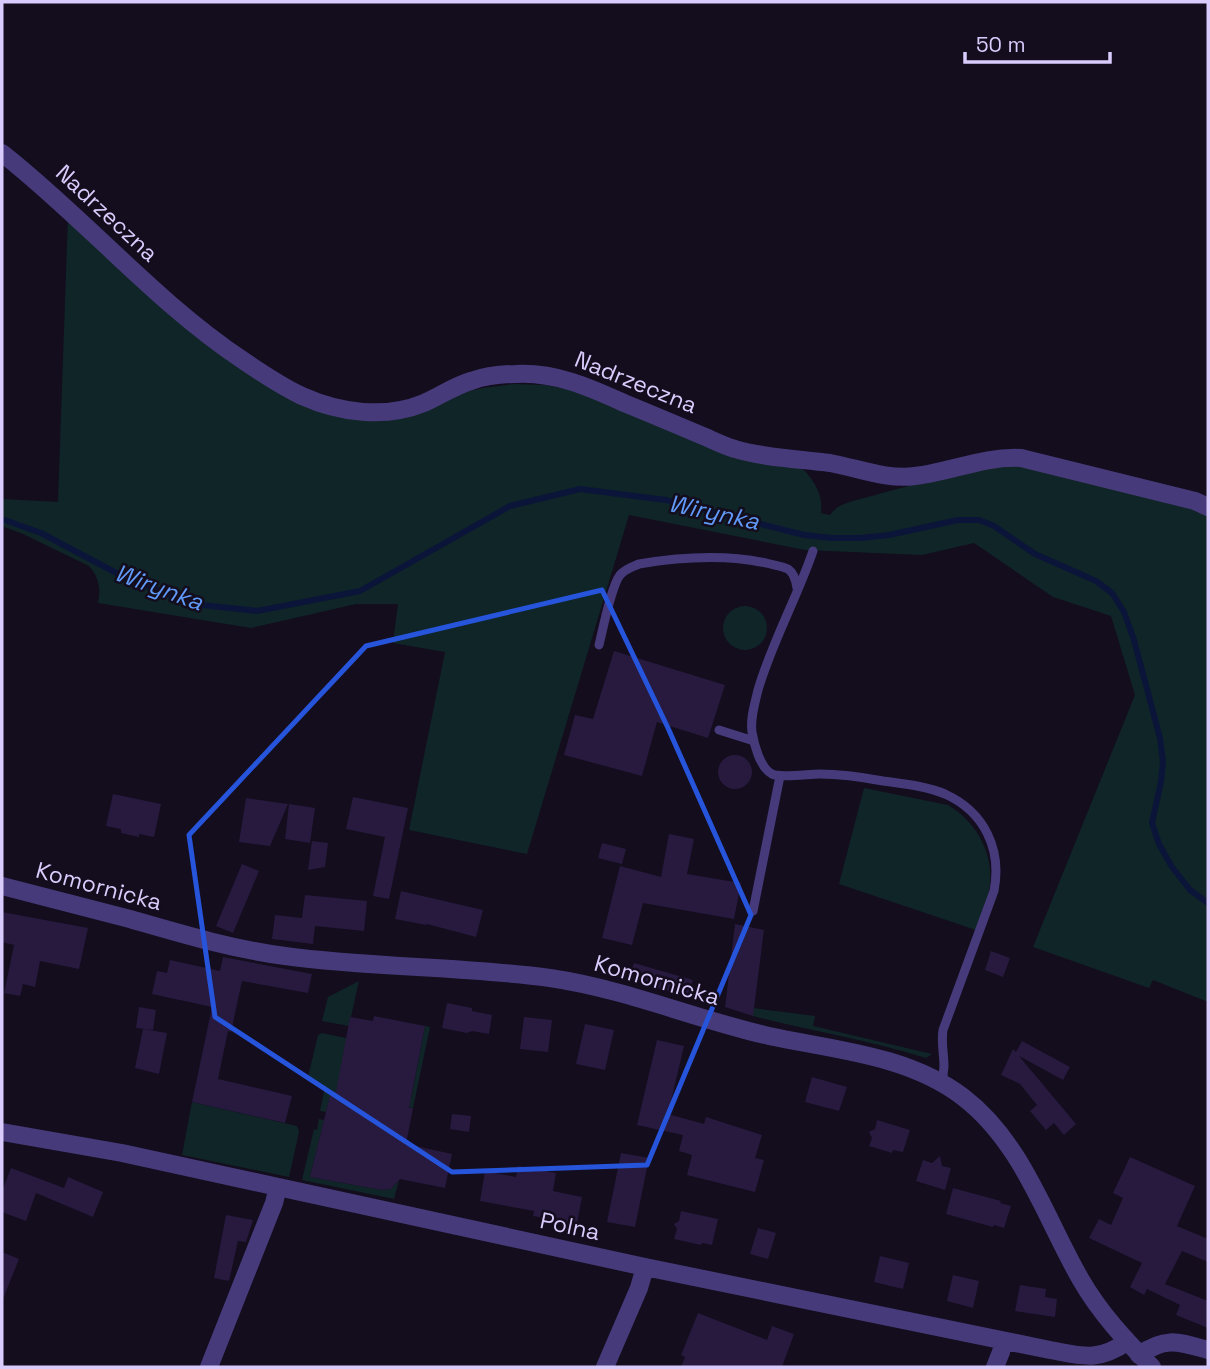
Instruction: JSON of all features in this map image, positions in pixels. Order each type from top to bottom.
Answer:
[{"type":"street","name":"Nadrzeczna","points":[[2,153],[52,195],[174,309],[223,347],[276,383],[327,405],[354,411],[404,409],[470,381],[492,376],[538,373],[585,386],[735,449],[904,477],[1004,457],[1021,458],[1195,501],[1208,507]]},
{"type":"street","name":"Komornicka","points":[[2,886],[203,940],[260,952],[355,964],[551,978],[589,985],[757,1033],[873,1057],[914,1070],[941,1082],[966,1099],[1009,1146],[1096,1304],[1140,1354]]},
{"type":"street","name":"Polna","points":[[2,1132],[122,1153],[645,1267],[1060,1352],[1090,1356],[1140,1354],[1168,1341],[1208,1350]]},
{"type":"street","points":[[209,1367],[278,1187]]},
{"type":"street","points":[[604,1367],[639,1288],[645,1267]]},
{"type":"street","points":[[995,1367],[1003,1341]]},
{"type":"lane","points":[[813,551],[761,680],[752,721],[754,741],[761,761],[773,775],[852,776],[930,789],[946,795],[968,809],[986,831],[996,861],[994,891],[943,1030],[941,1045],[945,1070],[941,1082]]},
{"type":"lane","points":[[599,645],[615,583],[621,573],[639,564],[703,557],[747,559],[789,570],[794,575],[797,590]]},
{"type":"lane","points":[[719,730],[754,741]]},
{"type":"lane","points":[[753,911],[780,776]]},
{"type":"highlighted area","points":[[602,590],[668,728],[751,915],[647,1165],[452,1172],[215,1017],[189,835],[366,646]]},
{"type":"green space","points":[[68,216],[165,309],[346,416],[483,388],[513,384],[546,385],[571,390],[804,470],[818,490],[821,513],[830,515],[843,504],[993,463],[1015,465],[1208,512],[1208,1002],[1153,980],[1149,988],[1033,947],[1135,695],[1111,616],[1053,597],[974,543],[922,555],[805,550],[629,515],[527,854],[409,830],[445,652],[393,643],[398,604],[356,604],[251,628],[98,603],[98,583],[89,566],[2,526],[2,499],[58,502]]},
{"type":"green space","points":[[745,606],[754,607],[761,612],[766,619],[766,637],[761,644],[754,649],[745,650],[736,649],[729,644],[724,637],[723,628],[724,619],[729,612],[736,607]]},
{"type":"green space","points":[[864,788],[948,805],[974,828],[985,848],[990,871],[988,895],[976,930],[839,884]]},
{"type":"green space","points":[[359,981],[349,1026],[322,1021],[328,997]]},
{"type":"green space","points":[[753,1008],[815,1016],[813,1026],[932,1054],[926,1058],[753,1016]]},
{"type":"green space","points":[[425,1026],[430,1027],[413,1108],[331,1092],[326,1112],[320,1111],[325,1087],[311,1083],[308,1077],[318,1035],[322,1033],[346,1038],[411,1099]]},
{"type":"green space","points":[[192,1102],[297,1126],[299,1132],[289,1177],[182,1155]]},
{"type":"green space","points":[[319,1119],[324,1120],[310,1177],[382,1190],[391,1189],[399,1180],[394,1199],[302,1180],[314,1129],[317,1130]]},
{"type":"building","points":[[614,651],[725,685],[708,738],[657,722],[642,776],[564,755],[575,715],[593,719]]},
{"type":"building","points":[[735,755],[747,760],[752,772],[747,784],[735,789],[723,784],[718,772],[723,760]]},
{"type":"building","points":[[113,794],[161,804],[154,837],[121,833],[121,829],[106,826]]},
{"type":"building","points":[[353,797],[408,808],[389,899],[373,896],[385,837],[346,829]]},
{"type":"building","points":[[246,798],[288,804],[270,846],[239,842]]},
{"type":"building","points":[[289,804],[315,808],[310,843],[285,839]]},
{"type":"building","points":[[669,834],[694,839],[687,874],[741,883],[734,919],[643,903],[632,945],[602,938],[620,866],[661,877]]},
{"type":"building","points":[[312,841],[328,843],[325,867],[308,870]]},
{"type":"building","points":[[602,843],[626,849],[622,864],[598,858]]},
{"type":"building","points":[[242,864],[259,871],[233,933],[216,926]]},
{"type":"building","points":[[401,891],[483,910],[476,937],[395,919]]},
{"type":"building","points":[[305,895],[367,901],[364,931],[315,926],[313,944],[272,939],[275,915],[302,918]]},
{"type":"building","points":[[2,912],[88,928],[79,969],[40,961],[35,987],[23,984],[20,996],[4,993],[14,945],[2,942]]},
{"type":"building","points":[[735,924],[764,930],[753,1016],[725,1007]]},
{"type":"building","points":[[991,951],[1010,958],[1003,977],[985,970]]},
{"type":"building","points":[[223,957],[312,974],[308,993],[242,981],[218,1079],[292,1096],[285,1123],[192,1102],[212,1007],[152,994],[157,971],[167,973],[170,960],[220,971]]},
{"type":"building","points":[[634,963],[693,980],[688,997],[628,979]]},
{"type":"building","points":[[447,1003],[492,1015],[489,1034],[442,1028]]},
{"type":"building","points":[[139,1007],[156,1010],[153,1030],[136,1028]]},
{"type":"building","points":[[374,1016],[425,1026],[409,1108],[413,1108],[406,1144],[452,1154],[445,1188],[400,1179],[391,1189],[382,1190],[310,1177],[331,1091],[336,1092],[350,1017],[373,1021]]},
{"type":"building","points":[[524,1017],[552,1020],[548,1052],[520,1049]]},
{"type":"building","points":[[585,1024],[614,1030],[605,1070],[576,1064]]},
{"type":"building","points":[[143,1029],[167,1033],[159,1074],[135,1068]]},
{"type":"building","points":[[657,1040],[684,1046],[668,1114],[704,1124],[706,1117],[762,1135],[755,1158],[764,1160],[755,1192],[687,1175],[692,1155],[679,1151],[683,1135],[637,1125]]},
{"type":"building","points":[[1022,1041],[1070,1067],[1063,1080],[1019,1056],[1076,1124],[1064,1135],[1054,1123],[1046,1130],[1030,1111],[1037,1105],[1020,1084],[1001,1075],[1013,1049],[1016,1052]]},
{"type":"building","points":[[812,1077],[847,1087],[839,1111],[805,1102]]},
{"type":"building","points":[[452,1114],[471,1116],[469,1132],[450,1129]]},
{"type":"building","points":[[877,1120],[910,1130],[903,1152],[893,1150],[892,1153],[869,1146],[872,1138],[869,1132],[875,1129]]},
{"type":"building","points":[[621,1153],[649,1158],[635,1227],[607,1222]]},
{"type":"building","points":[[940,1156],[942,1166],[951,1168],[945,1190],[916,1181],[923,1160],[932,1163]]},
{"type":"building","points":[[1130,1157],[1195,1186],[1177,1226],[1208,1239],[1208,1262],[1182,1251],[1165,1284],[1208,1301],[1208,1328],[1176,1315],[1180,1305],[1147,1289],[1144,1295],[1130,1287],[1142,1263],[1089,1238],[1099,1219],[1111,1225],[1123,1198],[1113,1193]]},
{"type":"building","points":[[518,1166],[556,1173],[553,1191],[582,1197],[577,1224],[533,1216],[534,1211],[480,1201],[485,1171],[516,1177]]},
{"type":"building","points":[[11,1168],[64,1188],[68,1177],[103,1192],[93,1217],[36,1193],[26,1221],[2,1212],[2,1191]]},
{"type":"building","points":[[953,1188],[1011,1206],[1004,1228],[946,1214]]},
{"type":"building","points":[[681,1211],[718,1219],[712,1245],[674,1239],[677,1229],[674,1224],[679,1221]]},
{"type":"building","points":[[226,1215],[253,1220],[246,1242],[238,1241],[229,1281],[214,1278]]},
{"type":"building","points":[[758,1228],[776,1233],[768,1259],[750,1254]]},
{"type":"building","points":[[2,1252],[19,1259],[3,1299],[2,1299]]},
{"type":"building","points":[[880,1256],[909,1263],[903,1289],[874,1282]]},
{"type":"building","points":[[953,1275],[979,1281],[973,1308],[947,1301]]},
{"type":"building","points":[[1020,1285],[1046,1289],[1045,1297],[1057,1299],[1055,1317],[1015,1311]]},
{"type":"building","points":[[698,1313],[767,1340],[772,1326],[794,1334],[782,1367],[681,1367],[685,1357],[681,1355]]},
{"type":"waterway","name":"Wirynka","points":[[2,519],[41,533],[122,576],[193,604],[257,611],[360,591],[510,506],[580,489],[666,500],[804,535],[832,538],[889,535],[958,520],[979,520],[994,526],[1035,554],[1096,581],[1112,593],[1124,612],[1160,738],[1163,762],[1152,823],[1159,844],[1172,867],[1190,890],[1208,903]]}]
